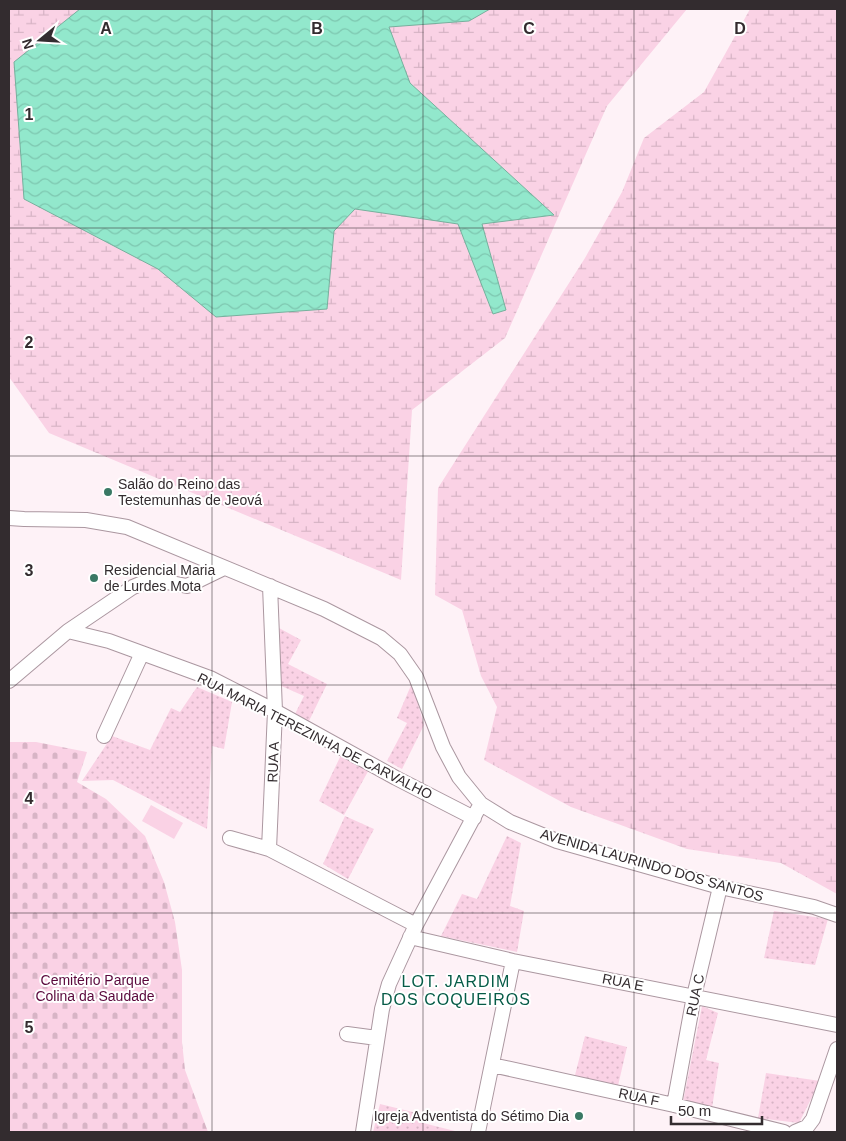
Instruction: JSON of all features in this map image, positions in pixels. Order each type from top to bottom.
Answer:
[{"type":"street","name":"AVENIDA LAURINDO DOS SANTOS","points":[[9,518],[24,520],[86,520],[127,527],[324,609],[381,638],[400,654],[416,677],[443,747],[459,777],[481,804],[510,822],[557,841],[720,887],[837,915]]},
{"type":"street","points":[[9,681],[68,631],[118,596],[145,582],[161,581],[187,586],[224,568]]},
{"type":"street","name":"RUA A","points":[[269,849],[275,712],[270,586]]},
{"type":"street","name":"RUA MARIA TEREZINHA DE CARVALHO","points":[[68,631],[109,641],[210,678],[474,818]]},
{"type":"street","points":[[104,736],[142,653]]},
{"type":"street","points":[[363,1132],[377,1038],[389,984],[413,931],[481,804]]},
{"type":"street","name":"RUA E","points":[[230,838],[269,849],[413,931],[513,961],[837,1025]]},
{"type":"street","name":"RUA C","points":[[674,1105],[694,996],[720,887]]},
{"type":"street","points":[[478,1132],[513,961]]},
{"type":"street","points":[[347,1034],[377,1038]]},
{"type":"street","points":[[798,1131],[807,1127],[812,1119],[837,1049]]},
{"type":"street","name":"RUA F","points":[[492,1065],[674,1105],[784,1132]]},
{"type":"green space","points":[[9,9],[687,9],[607,106],[505,338],[412,410],[401,580],[49,433],[9,377]]},
{"type":"green space","points":[[750,9],[837,9],[837,894],[781,863],[687,849],[571,807],[484,760],[497,707],[481,676],[462,610],[435,595],[438,488],[585,258],[622,192],[644,138],[704,92]]},
{"type":"green space","points":[[279,628],[301,640],[288,664],[327,684],[308,723],[295,714],[304,696],[279,685]]},
{"type":"green space","points":[[412,683],[424,725],[402,769],[387,761],[407,723],[397,718]]},
{"type":"green space","points":[[197,687],[232,702],[224,749],[212,746],[207,829],[113,780],[82,781],[112,736],[150,750],[171,708],[180,712]]},
{"type":"green space","name":"Cemitério Parque Colina da Saudade","points":[[9,742],[36,742],[87,752],[77,782],[106,799],[145,836],[164,882],[175,922],[182,970],[182,1042],[185,1070],[208,1132],[9,1132]]},
{"type":"green space","points":[[342,753],[371,766],[344,815],[319,801]]},
{"type":"green space","points":[[151,805],[183,823],[174,839],[142,821]]},
{"type":"green space","points":[[345,816],[374,829],[348,879],[323,864]]},
{"type":"green space","points":[[507,836],[521,843],[510,906],[524,911],[517,952],[441,936],[462,894],[477,899]]},
{"type":"green space","points":[[774,911],[828,919],[815,965],[764,958]]},
{"type":"green space","points":[[702,1006],[718,1013],[706,1060],[719,1063],[712,1108],[683,1102]]},
{"type":"green space","points":[[585,1036],[627,1047],[617,1090],[574,1079]]},
{"type":"green space","points":[[766,1073],[820,1081],[799,1123],[758,1118]]},
{"type":"green space","points":[[380,1104],[425,1115],[419,1122],[459,1132],[373,1132]]},
{"type":"water","points":[[80,9],[490,9],[469,21],[389,27],[410,83],[554,215],[482,224],[506,310],[493,314],[458,224],[355,209],[334,231],[327,309],[216,317],[158,269],[24,199],[14,62]]},
{"type":"place","name":"Salão do Reino das Testemunhas de Jeová","points":[[108,492]]},
{"type":"place","name":"Residencial Maria de Lurdes Mota","points":[[94,578]]},
{"type":"place","name":"Igreja Adventista do Sétimo Dia","points":[[579,1116]]},
{"type":"district","name":"LOT. JARDIM DOS COQUEIROS","points":[[456,990]]}]
